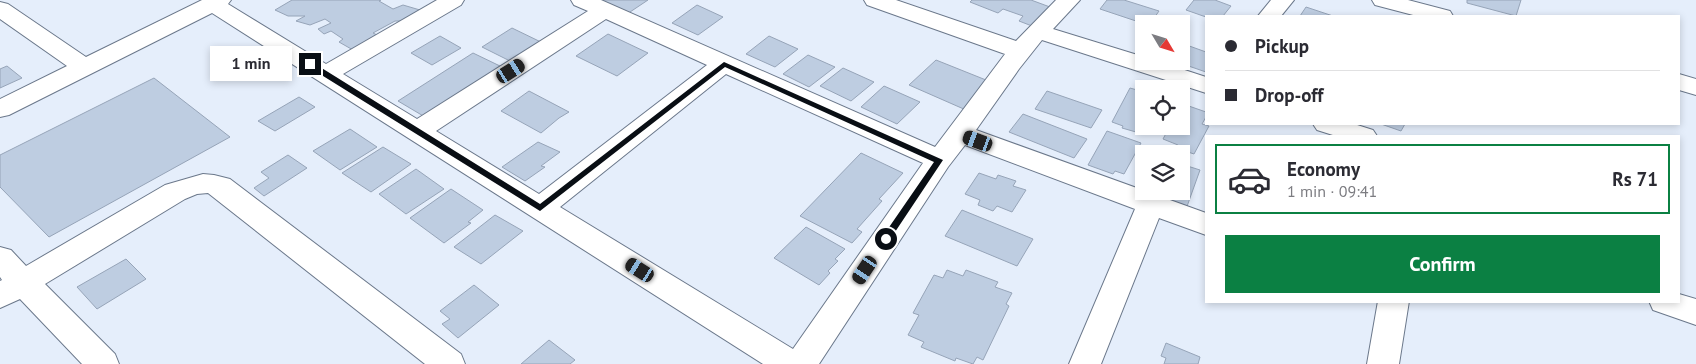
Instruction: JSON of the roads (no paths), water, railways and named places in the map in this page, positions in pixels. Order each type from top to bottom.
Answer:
[{"type":"street","points":[[326,74],[453,0]]},
{"type":"street","points":[[582,0],[939,160]]},
{"type":"street","points":[[875,0],[1020,51]]},
{"type":"street","points":[[801,364],[939,160],[1020,51],[1037,31],[1069,0]]},
{"type":"street","points":[[1270,15],[1282,0]]},
{"type":"street","points":[[1383,0],[1438,15]]},
{"type":"street","points":[[0,109],[216,2],[326,74],[790,364]]},
{"type":"street","points":[[0,8],[85,67]]},
{"type":"street","points":[[417,131],[605,10]]},
{"type":"street","points":[[1037,31],[1205,85]]},
{"type":"street","points":[[540,208],[724,64]]},
{"type":"street","points":[[1680,82],[1696,87]]},
{"type":"street","points":[[1329,125],[1361,135]]},
{"type":"street","points":[[960,134],[1205,224]]},
{"type":"street","points":[[12,289],[175,192],[189,186],[212,183],[220,186],[449,364]]},
{"type":"street","points":[[1085,364],[1147,212],[1152,205]]},
{"type":"street","points":[[0,258],[12,289],[103,364]]},
{"type":"street","points":[[1383,364],[1394,303]]},
{"type":"street","points":[[1670,303],[1696,312]]}]
